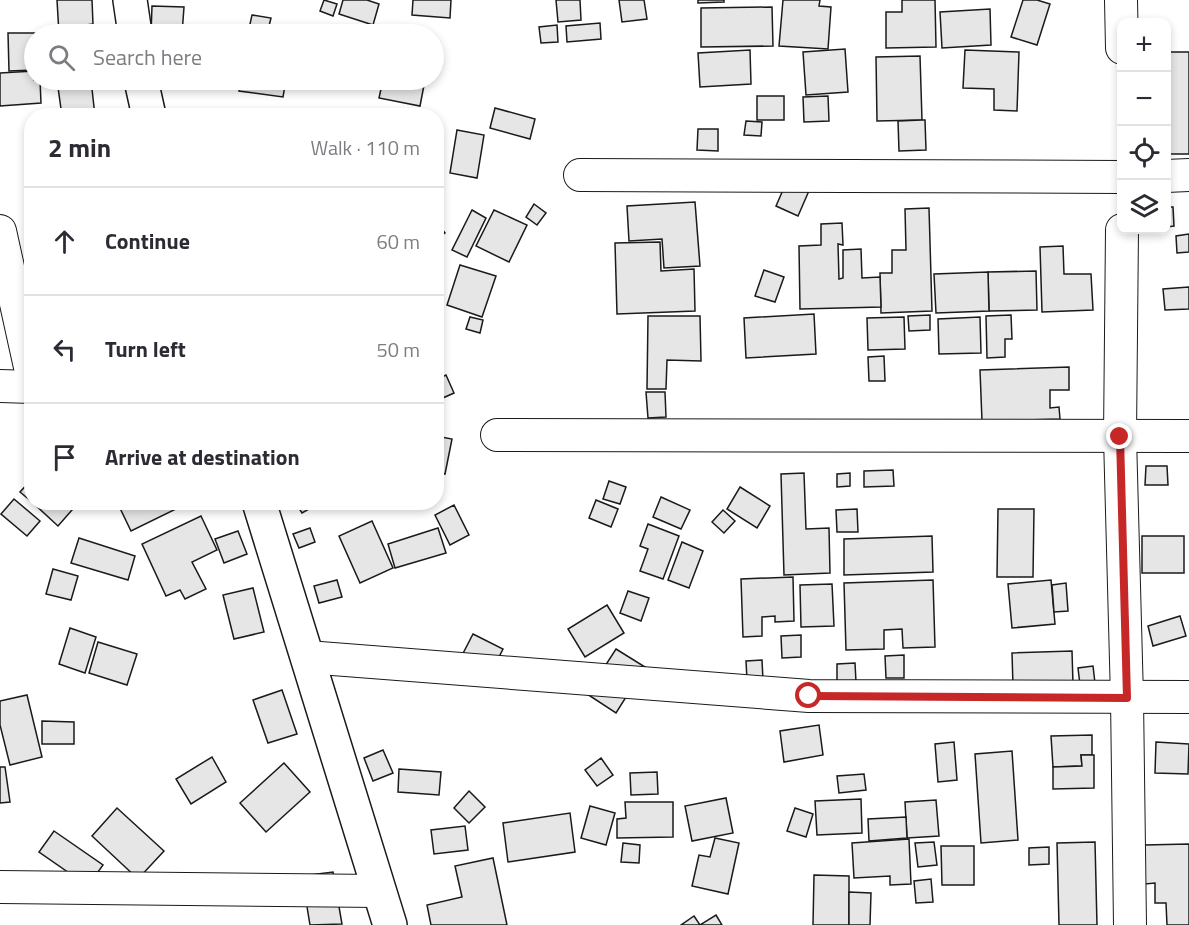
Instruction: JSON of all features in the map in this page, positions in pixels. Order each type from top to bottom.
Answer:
[{"type":"street","points":[[130,0],[134,24]]},
{"type":"street","points":[[1121,0],[1121,18]]},
{"type":"street","points":[[143,90],[147,108]]},
{"type":"street","points":[[580,175],[1117,177]]},
{"type":"street","points":[[1171,176],[1189,175]]},
{"type":"street","points":[[0,231],[24,340]]},
{"type":"street","points":[[1122,234],[1120,437],[1130,925]]},
{"type":"street","points":[[0,386],[24,387]]},
{"type":"street","points":[[497,435],[1189,436]]},
{"type":"street","points":[[262,510],[390,925]]},
{"type":"street","points":[[308,657],[809,696],[1189,697]]},
{"type":"street","points":[[0,887],[379,891]]},
{"type":"building","points":[[57,0],[92,0],[93,24],[58,24]]},
{"type":"building","points":[[324,0],[337,4],[333,16],[320,11]]},
{"type":"building","points":[[343,0],[367,0],[379,4],[373,24],[339,14]]},
{"type":"building","points":[[413,0],[451,0],[450,18],[412,15]]},
{"type":"building","points":[[556,0],[580,0],[581,20],[558,22]]},
{"type":"building","points":[[619,0],[644,0],[647,19],[622,22]]},
{"type":"building","points":[[698,0],[724,0],[724,2],[698,3]]},
{"type":"building","points":[[783,0],[820,0],[819,6],[831,7],[828,49],[779,46]]},
{"type":"building","points":[[902,0],[935,0],[936,47],[886,48],[886,12],[902,12]]},
{"type":"building","points":[[1023,0],[1037,0],[1050,4],[1037,45],[1011,37]]},
{"type":"building","points":[[152,6],[184,7],[183,24],[151,24]]},
{"type":"building","points":[[772,7],[773,46],[701,47],[701,8]]},
{"type":"building","points":[[990,9],[991,45],[942,48],[940,12]]},
{"type":"building","points":[[252,15],[271,18],[270,24],[250,24]]},
{"type":"building","points":[[600,23],[601,39],[567,42],[566,26]]},
{"type":"building","points":[[557,25],[558,42],[541,43],[539,27]]},
{"type":"building","points":[[8,33],[24,33],[24,70],[9,71]]},
{"type":"building","points":[[845,49],[848,92],[806,95],[803,52]]},
{"type":"building","points":[[750,50],[751,84],[700,87],[698,53]]},
{"type":"building","points":[[965,50],[1019,52],[1017,111],[994,110],[994,89],[963,88]]},
{"type":"building","points":[[1171,52],[1189,52],[1189,154],[1171,154]]},
{"type":"building","points":[[920,56],[922,120],[877,121],[876,57]]},
{"type":"building","points":[[24,72],[24,90],[40,90],[41,103],[0,106],[0,73]]},
{"type":"building","points":[[58,90],[92,90],[94,108],[61,108]]},
{"type":"building","points":[[239,90],[284,90],[283,97]]},
{"type":"building","points":[[381,90],[423,90],[420,106],[379,98]]},
{"type":"building","points":[[757,96],[784,96],[784,120],[757,120]]},
{"type":"building","points":[[828,96],[829,121],[804,122],[803,97]]},
{"type":"building","points":[[495,108],[535,119],[530,139],[490,128]]},
{"type":"building","points":[[925,120],[926,150],[899,151],[898,121]]},
{"type":"building","points":[[746,121],[762,122],[761,136],[744,135]]},
{"type":"building","points":[[698,129],[718,129],[718,151],[697,150]]},
{"type":"building","points":[[457,130],[484,135],[477,178],[450,173]]},
{"type":"building","points":[[793,167],[815,177],[798,216],[776,206]]},
{"type":"building","points":[[695,202],[700,266],[664,268],[662,239],[629,241],[627,206]]},
{"type":"building","points":[[534,204],[546,213],[537,225],[526,217]]},
{"type":"building","points":[[1171,207],[1173,207],[1174,226],[1171,226]]},
{"type":"building","points":[[929,208],[932,311],[881,313],[880,273],[892,273],[892,250],[906,250],[905,209]]},
{"type":"building","points":[[472,210],[486,218],[467,257],[452,250]]},
{"type":"building","points":[[494,210],[527,225],[509,262],[476,246]]},
{"type":"building","points":[[842,223],[843,245],[838,244],[839,279],[843,278],[843,250],[861,249],[862,278],[880,277],[881,307],[800,309],[799,246],[821,245],[821,224]]},
{"type":"building","points":[[1189,234],[1189,252],[1177,253],[1176,236]]},
{"type":"building","points":[[660,242],[661,271],[694,269],[695,311],[617,314],[615,243]]},
{"type":"building","points":[[1063,246],[1064,274],[1091,274],[1093,310],[1042,312],[1040,247]]},
{"type":"building","points":[[460,265],[496,276],[482,317],[447,305]]},
{"type":"building","points":[[764,270],[784,277],[775,302],[755,296]]},
{"type":"building","points":[[1036,271],[1037,310],[989,311],[988,272]]},
{"type":"building","points":[[988,272],[989,311],[936,313],[934,274]]},
{"type":"building","points":[[1189,287],[1189,309],[1165,310],[1163,289]]},
{"type":"building","points":[[814,314],[816,354],[746,358],[744,318]]},
{"type":"building","points":[[930,315],[930,330],[909,331],[908,316]]},
{"type":"building","points":[[1011,315],[1012,339],[1005,339],[1005,357],[987,358],[986,316]]},
{"type":"building","points":[[648,316],[700,316],[701,361],[667,360],[666,389],[647,389]]},
{"type":"building","points":[[470,317],[483,320],[480,333],[466,329]]},
{"type":"building","points":[[904,317],[905,349],[868,350],[867,318]]},
{"type":"building","points":[[980,317],[981,353],[939,354],[938,319]]},
{"type":"building","points":[[884,356],[885,381],[869,381],[868,357]]},
{"type":"building","points":[[1069,367],[1069,390],[1050,390],[1050,408],[1059,407],[1060,419],[982,421],[980,370]]},
{"type":"building","points":[[446,375],[454,393],[444,397],[444,376]]},
{"type":"building","points":[[646,392],[665,392],[666,417],[648,418]]},
{"type":"building","points":[[444,438],[452,439],[444,474]]},
{"type":"building","points":[[1146,466],[1167,466],[1168,485],[1145,485]]},
{"type":"building","points":[[893,470],[894,486],[864,487],[864,471]]},
{"type":"building","points":[[804,473],[806,529],[829,528],[830,573],[784,575],[781,474]]},
{"type":"building","points":[[850,473],[850,486],[837,487],[837,474]]},
{"type":"building","points":[[609,481],[626,487],[620,504],[603,499]]},
{"type":"building","points":[[740,487],[770,506],[757,528],[727,509]]},
{"type":"building","points":[[661,497],[690,510],[681,529],[653,517]]},
{"type":"building","points":[[14,499],[24,510],[40,521],[27,536],[1,514]]},
{"type":"building","points":[[596,500],[618,509],[611,527],[589,518]]},
{"type":"building","points":[[454,505],[469,535],[450,545],[435,515]]},
{"type":"building","points":[[857,509],[858,532],[837,532],[836,510]]},
{"type":"building","points":[[998,509],[1034,509],[1033,577],[997,577]]},
{"type":"building","points":[[41,510],[72,510],[58,526]]},
{"type":"building","points":[[121,510],[174,510],[131,531]]},
{"type":"building","points":[[723,510],[735,521],[724,533],[712,522]]},
{"type":"building","points":[[201,516],[217,550],[192,562],[206,589],[185,599],[180,590],[166,596],[142,544]]},
{"type":"building","points":[[372,521],[393,568],[360,583],[339,536]]},
{"type":"building","points":[[648,524],[679,536],[663,579],[640,571],[648,549],[640,546]]},
{"type":"building","points":[[310,528],[315,542],[299,548],[293,534]]},
{"type":"building","points":[[438,528],[446,553],[395,568],[388,544]]},
{"type":"building","points":[[238,531],[247,554],[224,563],[215,539]]},
{"type":"building","points":[[932,536],[933,572],[844,575],[844,539]]},
{"type":"building","points":[[1142,536],[1184,536],[1184,573],[1142,573]]},
{"type":"building","points":[[79,538],[135,556],[128,580],[71,563]]},
{"type":"building","points":[[682,542],[703,551],[689,588],[668,580]]},
{"type":"building","points":[[53,569],[78,576],[71,600],[46,594]]},
{"type":"building","points":[[793,577],[794,621],[775,622],[775,616],[762,617],[762,636],[743,637],[741,579]]},
{"type":"building","points":[[337,580],[342,597],[319,603],[314,586]]},
{"type":"building","points":[[933,580],[935,647],[903,648],[902,629],[884,630],[884,649],[846,650],[844,583]]},
{"type":"building","points":[[1051,580],[1055,624],[1012,628],[1008,584]]},
{"type":"building","points":[[1066,583],[1068,611],[1054,612],[1052,585]]},
{"type":"building","points":[[832,584],[834,626],[801,627],[800,585]]},
{"type":"building","points":[[253,588],[264,632],[234,639],[223,595]]},
{"type":"building","points":[[628,591],[649,598],[641,621],[620,613]]},
{"type":"building","points":[[607,605],[624,633],[585,657],[568,629]]},
{"type":"building","points":[[1180,616],[1186,636],[1153,646],[1148,626]]},
{"type":"building","points":[[70,628],[96,637],[85,673],[59,664]]},
{"type":"building","points":[[473,634],[503,649],[485,684],[455,669]]},
{"type":"building","points":[[801,635],[801,657],[782,658],[781,636]]},
{"type":"building","points":[[98,642],[137,654],[127,685],[89,673]]},
{"type":"building","points":[[616,649],[645,667],[616,713],[587,694]]},
{"type":"building","points":[[1072,651],[1073,684],[1013,686],[1012,653]]},
{"type":"building","points":[[904,655],[904,678],[886,678],[885,656]]},
{"type":"building","points":[[762,660],[763,680],[747,680],[746,661]]},
{"type":"building","points":[[855,663],[856,682],[837,683],[837,664]]},
{"type":"building","points":[[1093,666],[1095,683],[1080,685],[1078,668]]},
{"type":"building","points":[[282,690],[297,734],[268,743],[253,700]]},
{"type":"building","points":[[27,695],[42,757],[10,765],[0,725],[0,701]]},
{"type":"building","points":[[42,721],[74,722],[74,744],[42,744]]},
{"type":"building","points":[[819,725],[823,755],[784,762],[780,731]]},
{"type":"building","points":[[1092,735],[1092,755],[1081,755],[1082,766],[1053,767],[1051,736]]},
{"type":"building","points":[[954,742],[957,780],[938,782],[935,744]]},
{"type":"building","points":[[1156,742],[1189,744],[1188,774],[1155,773]]},
{"type":"building","points":[[383,750],[393,773],[373,781],[364,758]]},
{"type":"building","points":[[1012,751],[1018,840],[981,843],[975,754]]},
{"type":"building","points":[[1081,755],[1094,755],[1094,788],[1053,789],[1053,767],[1082,766]]},
{"type":"building","points":[[212,757],[226,782],[191,804],[176,779]]},
{"type":"building","points":[[601,758],[613,775],[597,786],[585,770]]},
{"type":"building","points":[[284,763],[310,792],[266,832],[240,803]]},
{"type":"building","points":[[0,767],[5,767],[10,802],[0,803]]},
{"type":"building","points":[[399,769],[441,772],[439,795],[398,792]]},
{"type":"building","points":[[657,772],[658,794],[631,795],[630,773]]},
{"type":"building","points":[[864,774],[866,790],[839,793],[837,776]]},
{"type":"building","points":[[469,791],[485,807],[469,823],[454,808]]},
{"type":"building","points":[[726,798],[733,833],[692,841],[685,806]]},
{"type":"building","points":[[861,799],[862,833],[817,835],[815,801]]},
{"type":"building","points":[[936,800],[939,836],[907,838],[905,802]]},
{"type":"building","points":[[625,802],[673,802],[673,837],[617,838],[617,819],[626,818]]},
{"type":"building","points":[[590,806],[615,813],[606,845],[581,838]]},
{"type":"building","points":[[117,808],[164,851],[138,879],[92,836]]},
{"type":"building","points":[[795,808],[813,814],[806,837],[787,831]]},
{"type":"building","points":[[570,813],[575,852],[508,862],[503,823]]},
{"type":"building","points":[[906,817],[907,838],[869,841],[868,819]]},
{"type":"building","points":[[465,826],[468,850],[434,854],[431,830]]},
{"type":"building","points":[[54,831],[103,865],[88,886],[39,852]]},
{"type":"building","points":[[715,838],[739,843],[728,894],[692,886],[699,855],[710,857]]},
{"type":"building","points":[[909,839],[911,884],[890,885],[890,876],[854,878],[852,843]]},
{"type":"building","points":[[934,842],[937,865],[918,867],[915,843]]},
{"type":"building","points":[[1095,842],[1097,925],[1059,925],[1057,843]]},
{"type":"building","points":[[623,843],[640,845],[639,863],[621,862]]},
{"type":"building","points":[[1189,844],[1189,925],[1167,925],[1166,903],[1155,903],[1155,883],[1145,884],[1144,845]]},
{"type":"building","points":[[941,846],[974,846],[974,885],[942,885]]},
{"type":"building","points":[[1049,847],[1049,864],[1029,865],[1029,848]]},
{"type":"building","points":[[493,858],[507,925],[431,925],[427,905],[462,897],[455,866]]},
{"type":"building","points":[[333,872],[342,924],[310,925],[302,876]]},
{"type":"building","points":[[814,875],[849,876],[849,925],[813,925]]},
{"type":"building","points":[[931,879],[933,902],[916,903],[914,881]]},
{"type":"building","points":[[849,892],[871,893],[870,925],[849,925]]},
{"type":"building","points":[[716,915],[722,925],[700,925]]},
{"type":"building","points":[[694,916],[700,925],[681,925]]},
{"type":"route","points":[[809,696],[1127,698],[1120,437]]}]
